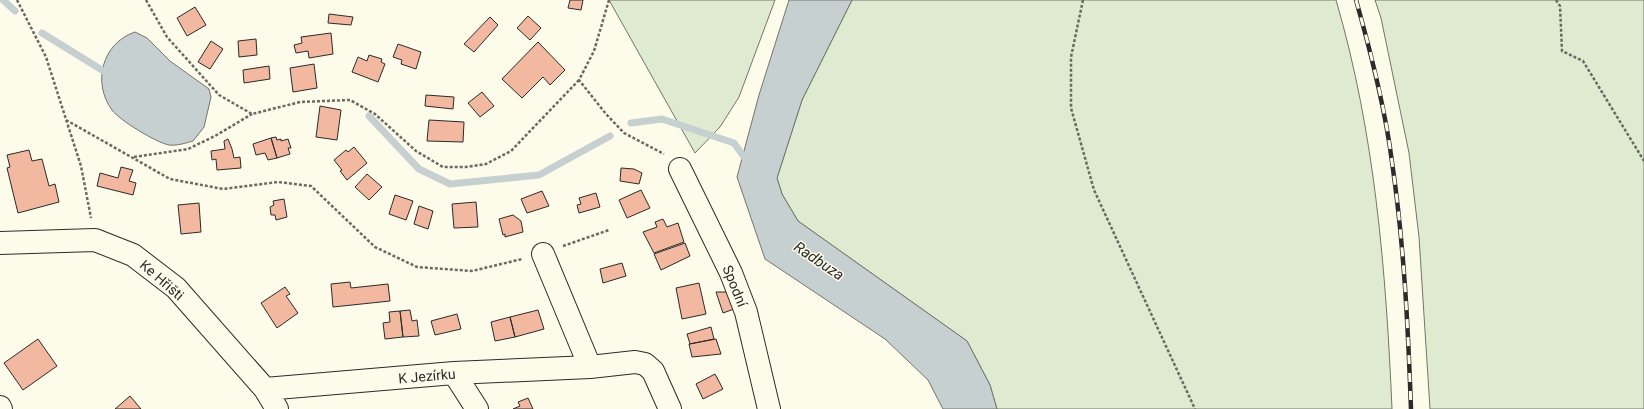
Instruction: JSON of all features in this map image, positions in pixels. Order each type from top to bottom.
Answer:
[{"type":"street","name":"Spodní","points":[[680,169],[731,274],[746,312],[769,409]]},
{"type":"street","name":"Ke Hřišti","points":[[0,243],[95,240],[133,255],[176,288],[265,390],[277,409]]},
{"type":"street","points":[[543,254],[590,367]]},
{"type":"street","name":"K Jezírku","points":[[265,390],[454,373],[590,367],[635,362],[645,364],[653,371],[670,409]]},
{"type":"street","points":[[454,373],[477,409]]},
{"type":"path","points":[[18,0],[46,57],[81,166],[95,240]]},
{"type":"path","points":[[146,0],[167,37],[219,95],[252,114]]},
{"type":"path","points":[[133,158],[188,149],[215,136],[252,114],[300,102],[350,100],[375,114],[416,151],[443,167],[466,167],[486,164],[511,151],[579,80],[594,52],[609,0]]},
{"type":"path","points":[[1083,0],[1071,57],[1071,108],[1094,190],[1195,409]]},
{"type":"path","points":[[1556,0],[1560,6],[1562,51],[1583,61],[1644,161]]},
{"type":"path","points":[[579,80],[606,114],[624,133],[670,158],[680,169]]},
{"type":"path","points":[[66,120],[170,179],[223,189],[278,182],[311,186],[375,247],[417,267],[472,271],[543,254],[609,230]]},
{"type":"green space","points":[[609,0],[775,0],[739,97],[720,127],[695,153]]},
{"type":"green space","points":[[852,0],[1336,0],[1349,50],[1369,151],[1382,254],[1392,409],[997,409],[990,385],[967,341],[798,221],[782,194],[777,178],[802,100]]},
{"type":"green space","points":[[1375,0],[1644,0],[1644,409],[1430,409],[1419,237],[1409,153],[1381,18]]},
{"type":"water","name":"Radbuza","points":[[789,0],[852,0],[802,100],[777,178],[782,194],[798,221],[967,341],[990,385],[997,409],[943,409],[928,380],[885,339],[765,259],[737,177],[759,95]]},
{"type":"water","points":[[135,32],[147,38],[170,61],[209,89],[211,97],[204,127],[193,141],[169,145],[156,140],[122,119],[112,110],[106,99],[102,76],[108,54],[124,37]]},
{"type":"building","points":[[570,0],[583,0],[581,10],[568,8]]},
{"type":"building","points":[[195,7],[206,25],[187,36],[177,18]]},
{"type":"building","points":[[329,14],[353,17],[351,25],[328,23]]},
{"type":"building","points":[[528,16],[541,28],[530,40],[517,28]]},
{"type":"building","points":[[490,17],[498,25],[474,52],[464,44]]},
{"type":"building","points":[[331,33],[333,54],[309,58],[308,51],[296,53],[294,45],[302,43],[301,37]]},
{"type":"building","points":[[256,39],[257,55],[239,57],[238,41]]},
{"type":"building","points":[[211,41],[223,49],[210,69],[198,62]]},
{"type":"building","points":[[538,42],[565,70],[550,85],[543,77],[522,98],[502,79]]},
{"type":"building","points":[[398,44],[421,52],[416,69],[401,64],[402,60],[393,57]]},
{"type":"building","points":[[369,55],[382,59],[381,62],[385,64],[378,82],[352,72],[358,57],[367,61]]},
{"type":"building","points":[[314,64],[317,88],[293,92],[290,68]]},
{"type":"building","points":[[269,66],[270,79],[244,83],[243,70]]},
{"type":"building","points":[[482,92],[494,106],[480,117],[468,103]]},
{"type":"building","points":[[426,95],[454,97],[453,109],[425,106]]},
{"type":"building","points":[[320,106],[341,110],[337,140],[316,137]]},
{"type":"building","points":[[429,120],[464,122],[463,142],[427,141]]},
{"type":"building","points":[[276,137],[277,140],[281,139],[281,141],[288,139],[291,148],[288,148],[290,154],[277,158],[271,138]]},
{"type":"building","points":[[271,138],[277,158],[268,160],[265,153],[256,155],[253,144]]},
{"type":"building","points":[[228,139],[234,158],[240,157],[241,168],[217,170],[216,159],[212,160],[211,151],[225,149],[224,141]]},
{"type":"building","points":[[354,147],[367,163],[347,180],[340,171],[342,170],[334,160],[346,150],[348,152]]},
{"type":"building","points":[[29,150],[32,161],[42,159],[49,186],[55,184],[59,202],[18,213],[7,168],[10,167],[7,155]]},
{"type":"building","points":[[121,167],[133,170],[129,181],[136,183],[133,195],[97,186],[100,173],[118,178]]},
{"type":"building","points":[[621,168],[634,169],[642,173],[639,184],[620,181]]},
{"type":"building","points":[[367,174],[382,187],[369,200],[355,187]]},
{"type":"building","points":[[641,190],[650,208],[627,218],[619,200]]},
{"type":"building","points":[[542,191],[549,206],[527,213],[521,199]]},
{"type":"building","points":[[596,193],[600,207],[579,213],[577,205],[581,204],[579,198]]},
{"type":"building","points":[[395,195],[413,201],[406,220],[389,214]]},
{"type":"building","points":[[284,199],[287,217],[276,220],[275,215],[271,215],[270,207],[274,205],[273,201]]},
{"type":"building","points":[[476,202],[478,227],[454,228],[452,204]]},
{"type":"building","points":[[199,203],[201,232],[181,234],[178,205]]},
{"type":"building","points":[[419,206],[433,211],[428,229],[414,224]]},
{"type":"building","points":[[513,215],[521,221],[523,232],[505,237],[505,234],[503,235],[499,219]]},
{"type":"building","points":[[663,219],[667,227],[678,223],[684,242],[654,253],[643,232],[657,227],[655,222]]},
{"type":"building","points":[[685,243],[690,256],[661,270],[654,254]]},
{"type":"building","points":[[622,263],[626,276],[603,283],[600,269]]},
{"type":"building","points":[[350,282],[351,288],[388,284],[390,301],[333,307],[331,284]]},
{"type":"building","points":[[699,283],[706,314],[682,319],[676,288]]},
{"type":"building","points":[[285,287],[290,294],[286,296],[298,313],[277,328],[261,303]]},
{"type":"building","points":[[716,292],[728,292],[734,309],[723,313]]},
{"type":"building","points":[[410,310],[412,321],[417,320],[419,336],[403,337],[400,311]]},
{"type":"building","points":[[538,310],[544,329],[515,337],[510,317]]},
{"type":"building","points":[[400,311],[403,337],[385,339],[383,323],[390,322],[389,312]]},
{"type":"building","points":[[457,314],[461,329],[435,335],[431,321]]},
{"type":"building","points":[[510,317],[515,337],[495,341],[491,322]]},
{"type":"building","points":[[711,327],[714,339],[690,344],[687,334]]},
{"type":"building","points":[[38,339],[57,366],[23,390],[4,363]]},
{"type":"building","points":[[716,339],[721,354],[692,357],[689,344]]},
{"type":"building","points":[[715,374],[723,389],[703,399],[696,384]]},
{"type":"building","points":[[130,396],[141,409],[115,409]]},
{"type":"building","points":[[528,398],[533,409],[513,409],[520,406],[518,402]]},
{"type":"waterway","points":[[3,0],[15,11]]},
{"type":"waterway","points":[[42,33],[110,75]]},
{"type":"waterway","points":[[369,116],[419,169],[450,184],[539,175],[610,136]]},
{"type":"waterway","points":[[631,123],[662,119],[734,143],[747,161]]},
{"type":"railway","points":[[1356,0],[1381,101],[1389,141],[1396,193],[1405,285],[1411,409]]}]
